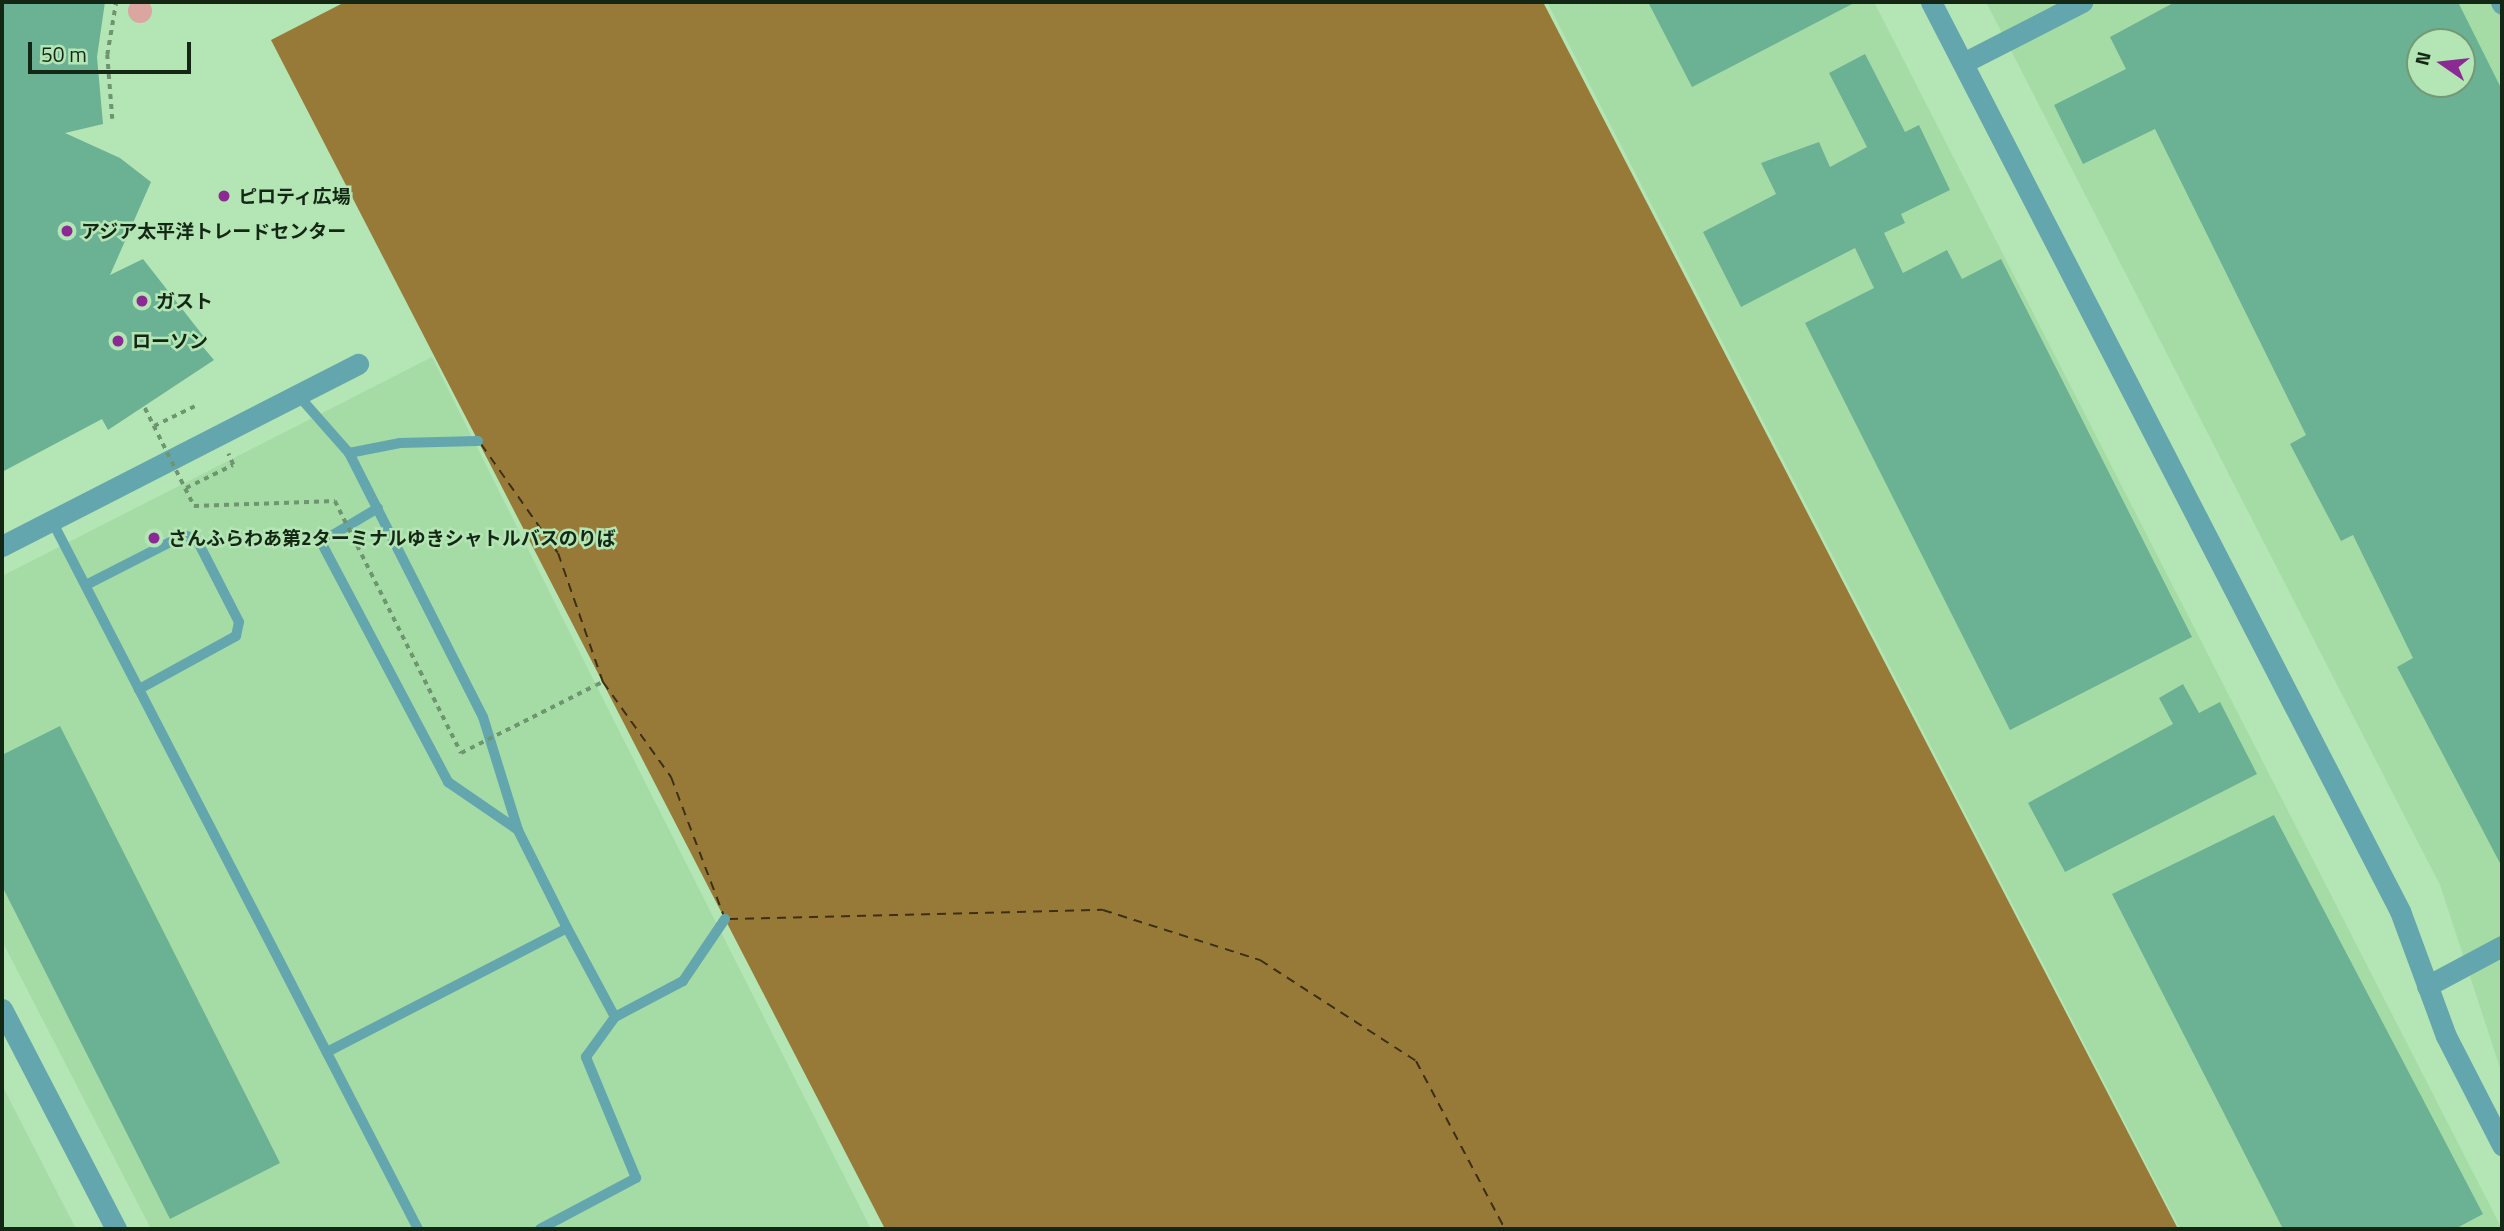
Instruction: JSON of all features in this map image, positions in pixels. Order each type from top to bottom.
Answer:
[{"type":"street","points":[[1931,2],[2400,911],[2427,986],[2502,1145]]},
{"type":"street","points":[[1963,63],[2082,2]]},
{"type":"street","points":[[2,546],[358,364]]},
{"type":"street","points":[[2427,986],[2502,946]]},
{"type":"street","points":[[2,1009],[116,1229]]},
{"type":"lane","points":[[296,394],[349,453],[378,508],[484,717],[518,830],[615,1017]]},
{"type":"lane","points":[[349,453],[400,443],[478,440]]},
{"type":"lane","points":[[378,508],[321,542],[449,782],[518,830]]},
{"type":"lane","points":[[52,519],[418,1229]]},
{"type":"lane","points":[[86,585],[184,535],[197,540],[239,622],[236,636],[139,689]]},
{"type":"lane","points":[[540,1229],[636,1178],[586,1057],[615,1017],[683,981],[725,919]]},
{"type":"lane","points":[[327,1052],[567,928]]},
{"type":"path","points":[[111,119],[107,55],[116,2]]},
{"type":"path","points":[[154,426],[198,405]]},
{"type":"path","points":[[145,408],[194,506],[334,501],[461,753],[603,682]]},
{"type":"path","points":[[186,488],[228,467],[228,454]]},
{"type":"shaded area","points":[[140,-1],[149,2],[152,11],[149,20],[140,23],[131,20],[128,11],[131,2]]},
{"type":"shaded area","points":[[345,2],[1543,2],[2178,1229],[885,1229],[271,40]]},
{"type":"shaded area","points":[[1547,2],[1874,2],[2502,1229],[2180,1229]]},
{"type":"shaded area","points":[[1986,2],[2502,2],[2502,1074],[2440,885]]},
{"type":"shaded area","points":[[432,357],[871,1229],[151,1229],[2,941],[2,576]]},
{"type":"shaded area","points":[[2,1085],[76,1229],[2,1229]]},
{"type":"building","name":"アジア太平洋トレードセンター","points":[[2,2],[105,2],[97,57],[103,124],[65,133],[120,158],[151,182],[110,275],[143,259],[208,342],[203,347],[214,360],[108,430],[102,419],[2,472]]},
{"type":"building","points":[[1648,2],[1856,2],[1692,87]]},
{"type":"building","points":[[2175,2],[2458,2],[2471,28],[2406,28],[2406,98],[2476,98],[2476,38],[2502,90],[2502,867],[2397,667],[2413,658],[2353,535],[2341,541],[2290,444],[2306,435],[2155,129],[2083,164],[2054,105],[2126,69],[2110,37]]},
{"type":"building","points":[[1865,54],[1905,132],[1919,125],[1950,190],[1901,214],[1905,223],[1884,233],[1903,273],[1947,250],[1962,279],[2001,259],[2192,637],[2010,730],[1805,323],[1874,288],[1855,248],[1741,307],[1703,232],[1776,194],[1761,163],[1819,142],[1830,167],[1867,147],[1829,73]]},
{"type":"building","points":[[2183,684],[2199,713],[2220,702],[2257,774],[2065,872],[2028,803],[2173,724],[2159,698]]},
{"type":"building","points":[[60,726],[280,1163],[170,1219],[2,886],[2,755]]},
{"type":"building","points":[[2274,815],[2483,1214],[2455,1229],[2283,1229],[2112,894]]},
{"type":"ferry route","points":[[481,444],[558,553],[603,682],[671,777],[723,914]]},
{"type":"ferry route","points":[[729,919],[1103,910],[1260,960],[1416,1061],[1505,1229]]},
{"type":"place","name":"ピロティ広場","points":[[224,196]]},
{"type":"place","name":"アジア太平洋トレードセンター","points":[[67,231]]},
{"type":"place","name":"ガスト","points":[[142,301]]},
{"type":"place","name":"ローソン","points":[[118,341]]},
{"type":"place","name":"さんふらわあ第2ターミナルゆきシャトルバスのりば","points":[[154,538]]}]
